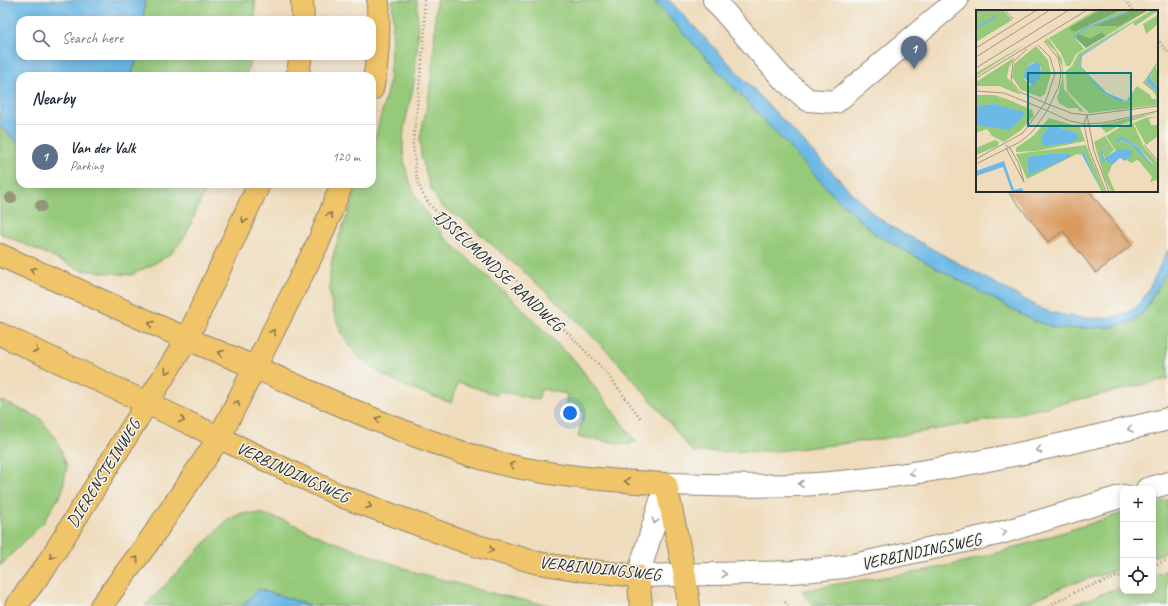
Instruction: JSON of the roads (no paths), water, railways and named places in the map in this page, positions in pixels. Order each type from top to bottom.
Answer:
[{"type":"main road","points":[[302,0],[303,16]]},
{"type":"main road","points":[[375,72],[379,25],[378,0]]},
{"type":"main road","points":[[298,72],[300,60]]},
{"type":"main road","points":[[187,339],[257,188]]},
{"type":"main road","points":[[101,606],[150,540],[219,438],[319,241],[340,188]]},
{"type":"main road","points":[[0,255],[187,339],[256,366],[392,425],[485,459],[550,474],[666,484],[685,576],[688,606]]},
{"type":"main road","name":"VERBINDINGSWEG","points":[[0,334],[341,496],[474,545],[538,563],[582,570],[638,576]]},
{"type":"main road","name":"DIERENSTEINWEG","points":[[16,606],[46,566],[187,339]]},
{"type":"main road","points":[[638,576],[641,606]]},
{"type":"street","points":[[714,0],[788,84],[808,100],[836,102],[957,0]]},
{"type":"street","points":[[638,576],[666,484],[740,486],[840,482],[932,471],[1078,442],[1168,419]]},
{"type":"street","points":[[1156,486],[1168,483]]},
{"type":"street","name":"VERBINDINGSWEG","points":[[638,576],[685,576],[793,572],[844,567],[997,534],[1120,497]]},
{"type":"water","points":[[0,0],[145,0],[143,16],[16,16],[16,60],[137,60],[132,72],[16,72],[16,141],[0,127]]},
{"type":"water","points":[[653,0],[669,0],[850,191],[876,216],[892,227],[1044,310],[1066,316],[1093,318],[1107,318],[1130,311],[1143,299],[1168,250],[1168,269],[1144,312],[1134,321],[1112,327],[1058,329],[1030,319],[875,234],[837,199]]},
{"type":"water","points":[[258,589],[312,606],[243,606]]},
{"type":"place","name":"Van der Valk","points":[[914,69]]}]
